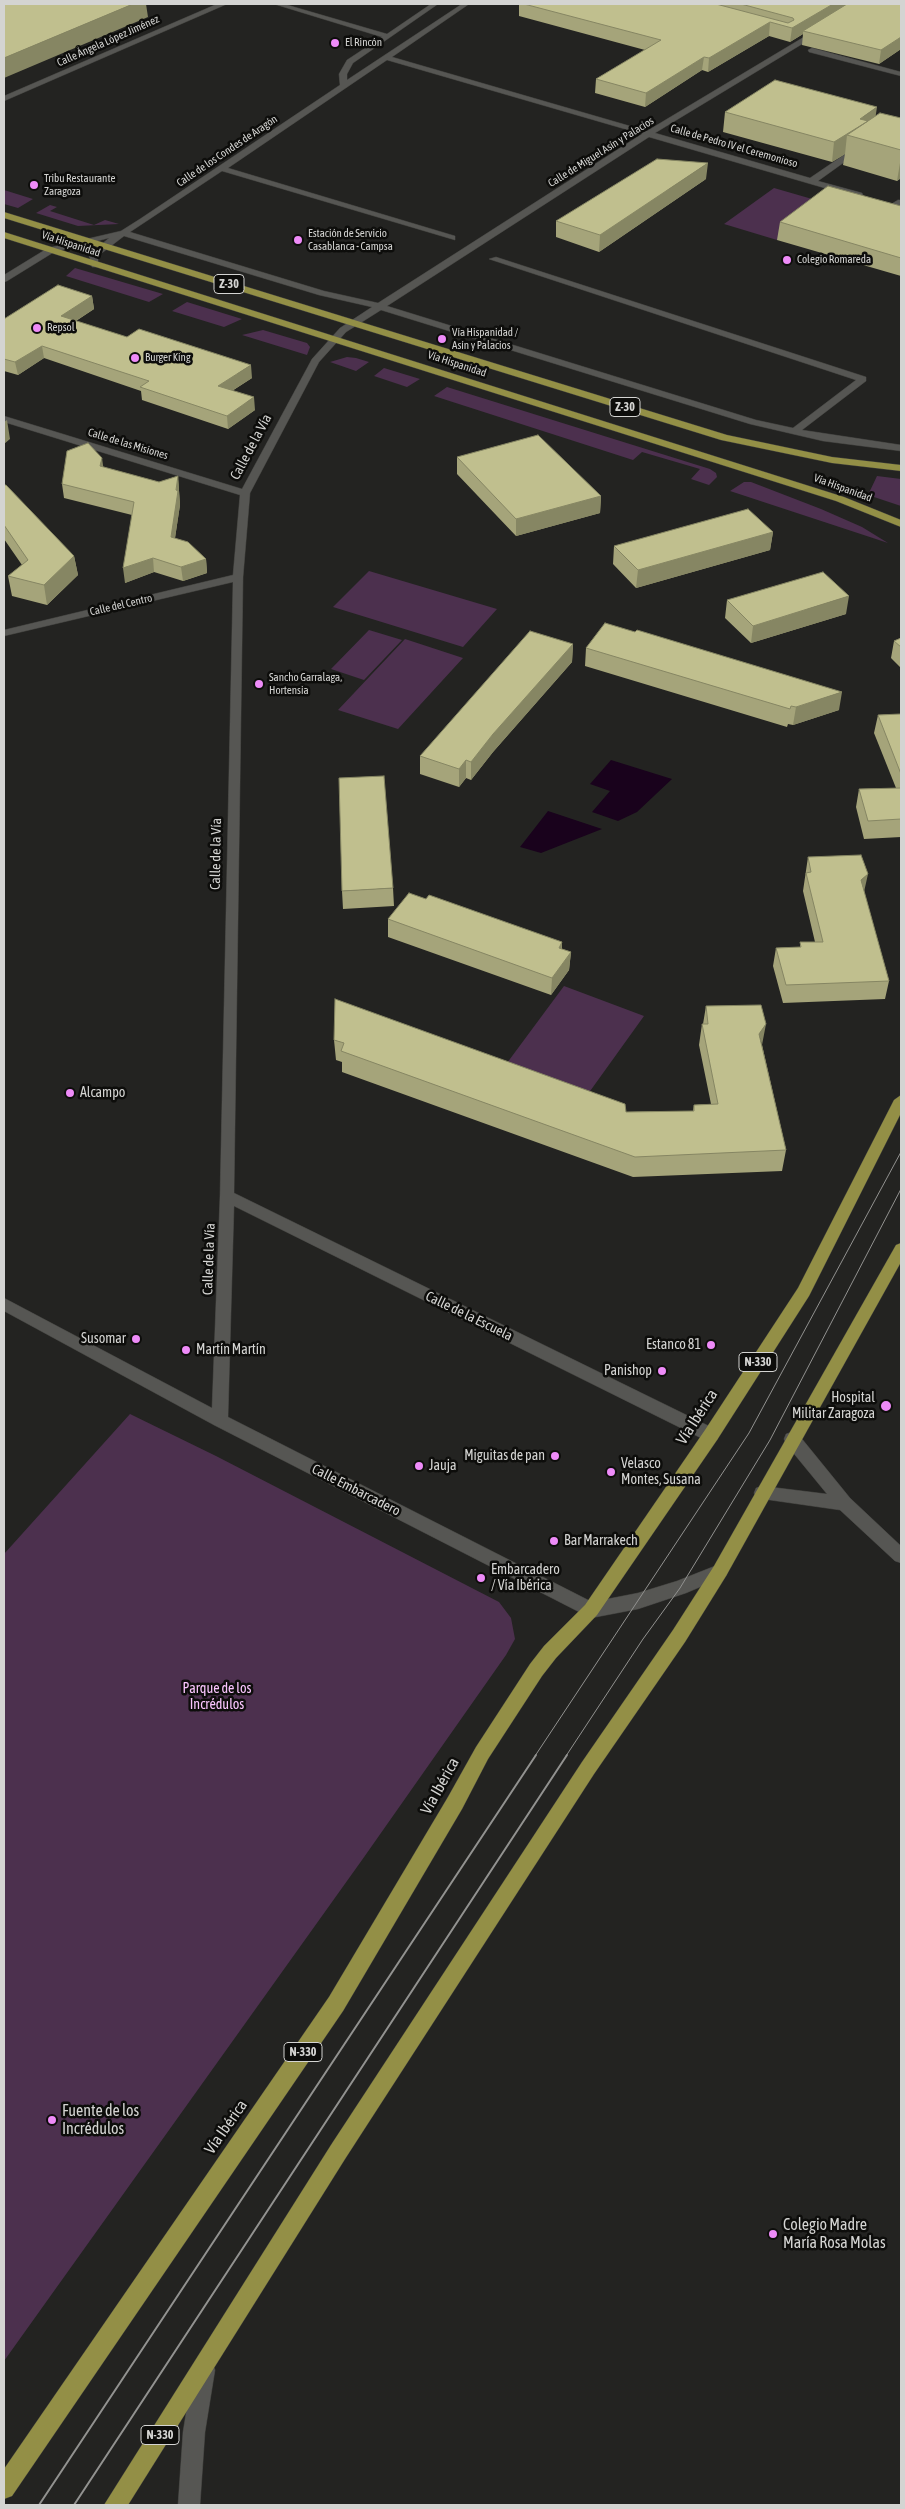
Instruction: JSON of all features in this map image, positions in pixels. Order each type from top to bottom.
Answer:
[{"type":"highway","name":"Vía Hispanidad","points":[[4,215],[725,438],[832,460],[901,468]]},
{"type":"highway","name":"Vía Hispanidad","points":[[4,235],[840,499],[901,524]]},
{"type":"highway","name":"Vía Ibérica","points":[[4,2488],[336,2004],[455,1804],[482,1753],[536,1670],[557,1644],[591,1610],[711,1435],[804,1292],[901,1100]]},
{"type":"highway","name":"N-330","points":[[115,2505],[338,2152],[578,1784],[679,1636],[720,1571],[792,1439],[901,1249]]},
{"type":"street","name":"Calle Ángela López Jiménez","points":[[4,99],[217,4]]},
{"type":"street","points":[[276,4],[387,36]]},
{"type":"street","points":[[344,87],[343,74],[345,68],[387,36],[435,4]]},
{"type":"street","name":"Calle de los Condes de Aragón","points":[[104,245],[466,4]]},
{"type":"street","name":"Calle de Miguel Asín y Palacios","points":[[354,322],[650,134],[830,23]]},
{"type":"street","points":[[812,50],[901,74]]},
{"type":"street","name":"Calle de Pedro IV el Ceremonioso","points":[[386,58],[868,197]]},
{"type":"street","points":[[812,181],[869,143]]},
{"type":"street","points":[[220,168],[452,238]]},
{"type":"street","points":[[887,203],[900,205]]},
{"type":"street","points":[[123,233],[322,293],[378,306],[794,432],[848,442],[901,448]]},
{"type":"street","name":"Calle de los Condes de Aragón","points":[[4,278],[51,250],[123,233]]},
{"type":"street","points":[[95,264],[93,255],[104,245]]},
{"type":"street","points":[[492,259],[863,379],[794,432]]},
{"type":"street","name":"Calle de la Vía","points":[[220,1420],[227,1196],[238,577],[245,493],[315,361],[334,338],[354,322]]},
{"type":"street","name":"Calle de las Misiones","points":[[4,419],[245,493]]},
{"type":"street","name":"Calle del Centro","points":[[4,633],[238,577]]},
{"type":"street","name":"Calle de la Escuela","points":[[227,1196],[711,1435]]},
{"type":"street","name":"Calle Embarcadero","points":[[4,1304],[220,1420],[591,1610]]},
{"type":"street","points":[[792,1439],[844,1502],[901,1556]]},
{"type":"street","points":[[762,1493],[844,1502]]},
{"type":"street","points":[[591,1610],[638,1601],[680,1588],[720,1571]]},
{"type":"street","points":[[189,2505],[194,2432],[204,2366]]},
{"type":"green space","points":[[774,188],[826,203],[777,240],[724,224]]},
{"type":"green space","points":[[4,190],[33,199],[18,208],[4,204]]},
{"type":"green space","points":[[50,205],[57,207],[50,211],[94,225],[105,220],[119,224],[78,226],[36,213]]},
{"type":"green space","points":[[75,268],[163,294],[149,302],[66,276]]},
{"type":"green space","points":[[187,302],[242,319],[224,327],[172,311]]},
{"type":"green space","points":[[263,330],[307,343],[310,347],[307,355],[242,335]]},
{"type":"green space","points":[[347,357],[369,362],[356,371],[330,362]]},
{"type":"green space","points":[[384,368],[420,379],[407,387],[374,376]]},
{"type":"green space","points":[[447,387],[710,469],[716,473],[717,477],[709,485],[691,479],[700,469],[642,452],[633,460],[434,396]]},
{"type":"green space","points":[[877,476],[901,479],[901,506],[868,495]]},
{"type":"green space","points":[[744,482],[751,482],[821,509],[862,527],[888,543],[730,491]]},
{"type":"green space","points":[[369,571],[497,609],[463,647],[333,607]]},
{"type":"green space","points":[[369,630],[402,640],[364,680],[331,669]]},
{"type":"green space","points":[[405,639],[463,658],[398,729],[338,710]]},
{"type":"green space","points":[[564,986],[644,1016],[588,1094],[507,1063]]},
{"type":"green space","name":"Parque de los Incrédulos","points":[[130,1414],[216,1456],[499,1602],[511,1618],[515,1639],[506,1655],[362,1860],[4,2361],[4,1554]]},
{"type":"shaded area","points":[[611,760],[672,779],[637,812],[618,821],[592,812],[610,791],[590,784]]},
{"type":"shaded area","points":[[548,811],[602,829],[541,853],[520,847]]},
{"type":"building","points":[[4,4],[133,4],[4,58]]},
{"type":"building","points":[[524,4],[716,4],[788,23],[794,20],[793,18],[741,4],[833,4],[792,28],[770,22],[709,58],[704,57],[646,93],[596,79],[661,40]]},
{"type":"building","points":[[847,4],[901,4],[901,37],[881,50],[803,31]]},
{"type":"building","points":[[775,80],[877,107],[860,119],[868,121],[834,142],[725,112]]},
{"type":"building","points":[[880,113],[901,118],[901,150],[847,135]]},
{"type":"building","points":[[657,159],[708,163],[600,235],[556,221]]},
{"type":"building","points":[[828,186],[901,206],[901,258],[780,222]]},
{"type":"building","points":[[58,285],[92,296],[61,316],[127,337],[139,329],[251,365],[218,386],[254,397],[227,416],[140,387],[149,381],[42,346],[15,362],[4,359],[4,319]]},
{"type":"building","points":[[538,435],[601,496],[516,519],[457,457]]},
{"type":"building","points":[[88,443],[102,458],[100,466],[159,482],[178,476],[176,490],[178,491],[171,537],[188,542],[206,559],[181,567],[153,558],[123,568],[134,502],[62,484],[67,451]]},
{"type":"building","points":[[4,485],[74,556],[44,585],[8,576],[28,560],[4,525]]},
{"type":"building","points":[[748,509],[773,532],[638,570],[614,546]]},
{"type":"building","points":[[823,572],[849,596],[753,626],[727,600]]},
{"type":"building","points":[[605,623],[635,632],[637,630],[842,692],[796,707],[791,706],[790,709],[586,648]]},
{"type":"building","points":[[530,631],[573,644],[493,734],[471,762],[466,760],[459,769],[420,756]]},
{"type":"building","points":[[901,638],[901,647],[894,641]]},
{"type":"building","points":[[901,714],[901,774],[878,715]]},
{"type":"building","points":[[384,776],[393,888],[342,891],[339,778]]},
{"type":"building","points":[[901,788],[901,819],[868,821],[859,789]]},
{"type":"building","points":[[861,855],[868,874],[861,880],[889,981],[786,985],[776,948],[801,947],[800,942],[823,942],[806,873],[811,872],[808,857]]},
{"type":"building","points":[[409,893],[426,899],[429,895],[562,942],[559,948],[571,952],[552,978],[388,919]]},
{"type":"building","points":[[335,999],[625,1104],[626,1112],[694,1111],[694,1105],[718,1104],[702,1024],[708,1024],[706,1006],[761,1005],[766,1024],[759,1034],[786,1150],[635,1157],[341,1051],[344,1043],[334,1040]]},
{"type":"tram line","points":[[535,1756],[749,1433],[901,1152]]},
{"type":"tram line","points":[[566,1756],[643,1639],[680,1588],[770,1440],[901,1189]]},
{"type":"tram line","points":[[39,2505],[536,1755]]},
{"type":"tram line","points":[[74,2505],[567,1755]]},
{"type":"place","name":"El Rincón","points":[[335,43]]},
{"type":"place","name":"Tribu Restaurante Zaragoza","points":[[34,185]]},
{"type":"place","name":"Estación de Servicio Casablanca - Campsa","points":[[298,240]]},
{"type":"place","name":"Colegio Romareda","points":[[787,260]]},
{"type":"place","name":"Repsol","points":[[37,328]]},
{"type":"place","name":"Vía Hispanidad / Asín y Palacios","points":[[442,339]]},
{"type":"place","name":"Burger King","points":[[135,358]]},
{"type":"place","name":"Sancho Garralaga, Hortensia","points":[[259,684]]},
{"type":"place","name":"Alcampo","points":[[70,1093]]},
{"type":"place","name":"Susomar","points":[[136,1339]]},
{"type":"place","name":"Estanco 81","points":[[711,1345]]},
{"type":"place","name":"Martín Martín","points":[[186,1350]]},
{"type":"place","name":"Panishop","points":[[662,1371]]},
{"type":"place","name":"Hospital Militar Zaragoza","points":[[886,1406]]},
{"type":"place","name":"Miguitas de pan","points":[[555,1456]]},
{"type":"place","name":"Jauja","points":[[419,1466]]},
{"type":"place","name":"Velasco Montes, Susana","points":[[611,1472]]},
{"type":"place","name":"Bar Marrakech","points":[[554,1541]]},
{"type":"place","name":"Embarcadero / Vía Ibérica","points":[[481,1578]]},
{"type":"place","name":"Fuente de los Incrédulos","points":[[52,2120]]},
{"type":"place","name":"Colegio Madre María Rosa Molas","points":[[773,2234]]}]
